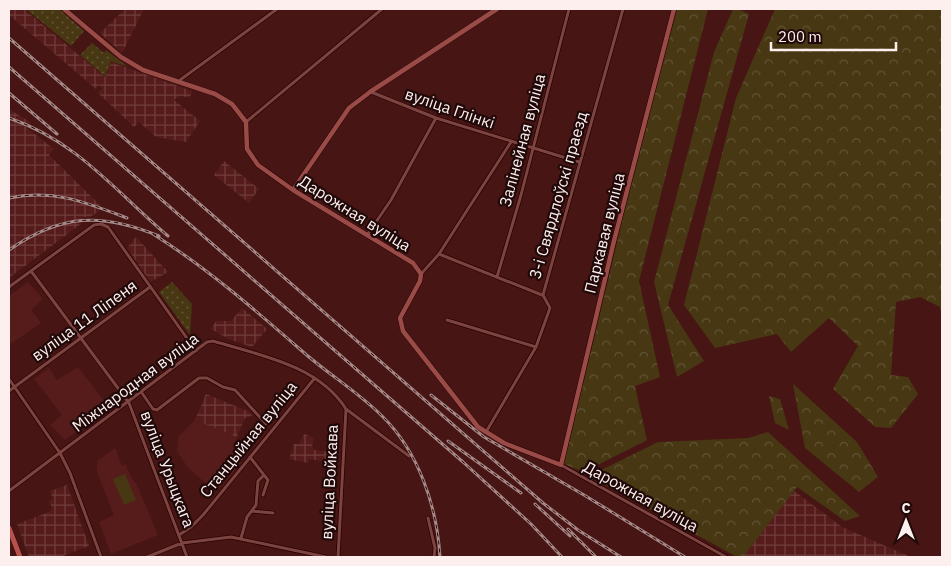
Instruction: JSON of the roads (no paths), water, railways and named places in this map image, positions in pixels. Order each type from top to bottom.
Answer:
[{"type":"main road","points":[[9,528],[20,557]]},
{"type":"street","points":[[64,9],[121,58],[143,70],[180,80],[222,97],[232,104],[246,122],[382,9]]},
{"type":"street","points":[[180,80],[277,9]]},
{"type":"street","points":[[293,190],[349,108],[370,92],[497,9]]},
{"type":"street","name":"Залінейная вуліца","points":[[497,277],[522,195],[532,149],[569,9]]},
{"type":"street","name":"3-і Свярдлоўскі праезд","points":[[486,432],[536,347],[550,308],[542,295],[623,9]]},
{"type":"street","name":"Паркавая вуліца","points":[[561,465],[614,241],[674,9]]},
{"type":"street","name":"вуліца Глінкі","points":[[370,92],[436,118],[532,149],[580,162]]},
{"type":"street","points":[[367,235],[391,200],[436,118]]},
{"type":"street","name":"Дарожная вуліца","points":[[246,122],[247,149],[249,155],[258,165],[293,190],[414,263],[421,274],[420,280],[400,318],[403,330],[469,417],[486,432],[504,443],[561,465],[726,557]]},
{"type":"street","points":[[421,274],[438,254],[511,142]]},
{"type":"street","points":[[9,287],[94,225],[101,224],[108,227],[196,351]]},
{"type":"street","points":[[438,254],[542,295]]},
{"type":"street","name":"вуліца Урыцкага","points":[[31,271],[130,403],[187,557]]},
{"type":"street","name":"вуліца 11 Ліпеня","points":[[9,391],[150,287]]},
{"type":"street","points":[[446,320],[536,347]]},
{"type":"street","name":"Міжнародная вуліца","points":[[9,491],[130,403],[196,351],[213,341],[288,363],[314,378],[339,398],[346,409],[409,456]]},
{"type":"street","points":[[142,393],[153,409],[157,410],[199,378],[208,378],[223,387],[235,390],[266,424]]},
{"type":"street","name":"Станцыйная вуліца","points":[[179,534],[191,527],[314,378]]},
{"type":"street","points":[[9,379],[60,454],[70,473],[101,557]]},
{"type":"street","name":"вуліца Войкава","points":[[338,557],[346,409]]},
{"type":"street","points":[[250,457],[268,480],[263,495]]},
{"type":"street","points":[[241,538],[247,517],[256,505],[258,481],[264,475]]},
{"type":"street","points":[[252,510],[273,513]]},
{"type":"street","points":[[428,518],[434,557]]},
{"type":"street","points":[[147,557],[182,543],[218,537],[241,538],[326,557]]},
{"type":"railway","points":[[9,38],[543,503],[578,530],[621,557]]},
{"type":"railway","points":[[9,67],[463,462],[531,524],[562,557]]},
{"type":"railway","points":[[9,93],[57,134]]},
{"type":"railway","points":[[9,118],[33,128],[75,154],[168,236]]},
{"type":"railway","points":[[9,198],[41,195],[55,196],[83,202],[127,218]]},
{"type":"railway","points":[[9,250],[46,229],[82,220],[118,223],[159,236]]},
{"type":"railway","points":[[153,234],[230,290],[363,399],[395,430],[416,463],[424,481],[435,519],[440,557]]},
{"type":"railway","points":[[431,395],[484,437],[685,557]]},
{"type":"railway","points":[[448,441],[521,493]]},
{"type":"railway","points":[[535,504],[570,536]]},
{"type":"railway","points":[[568,529],[596,557]]}]
